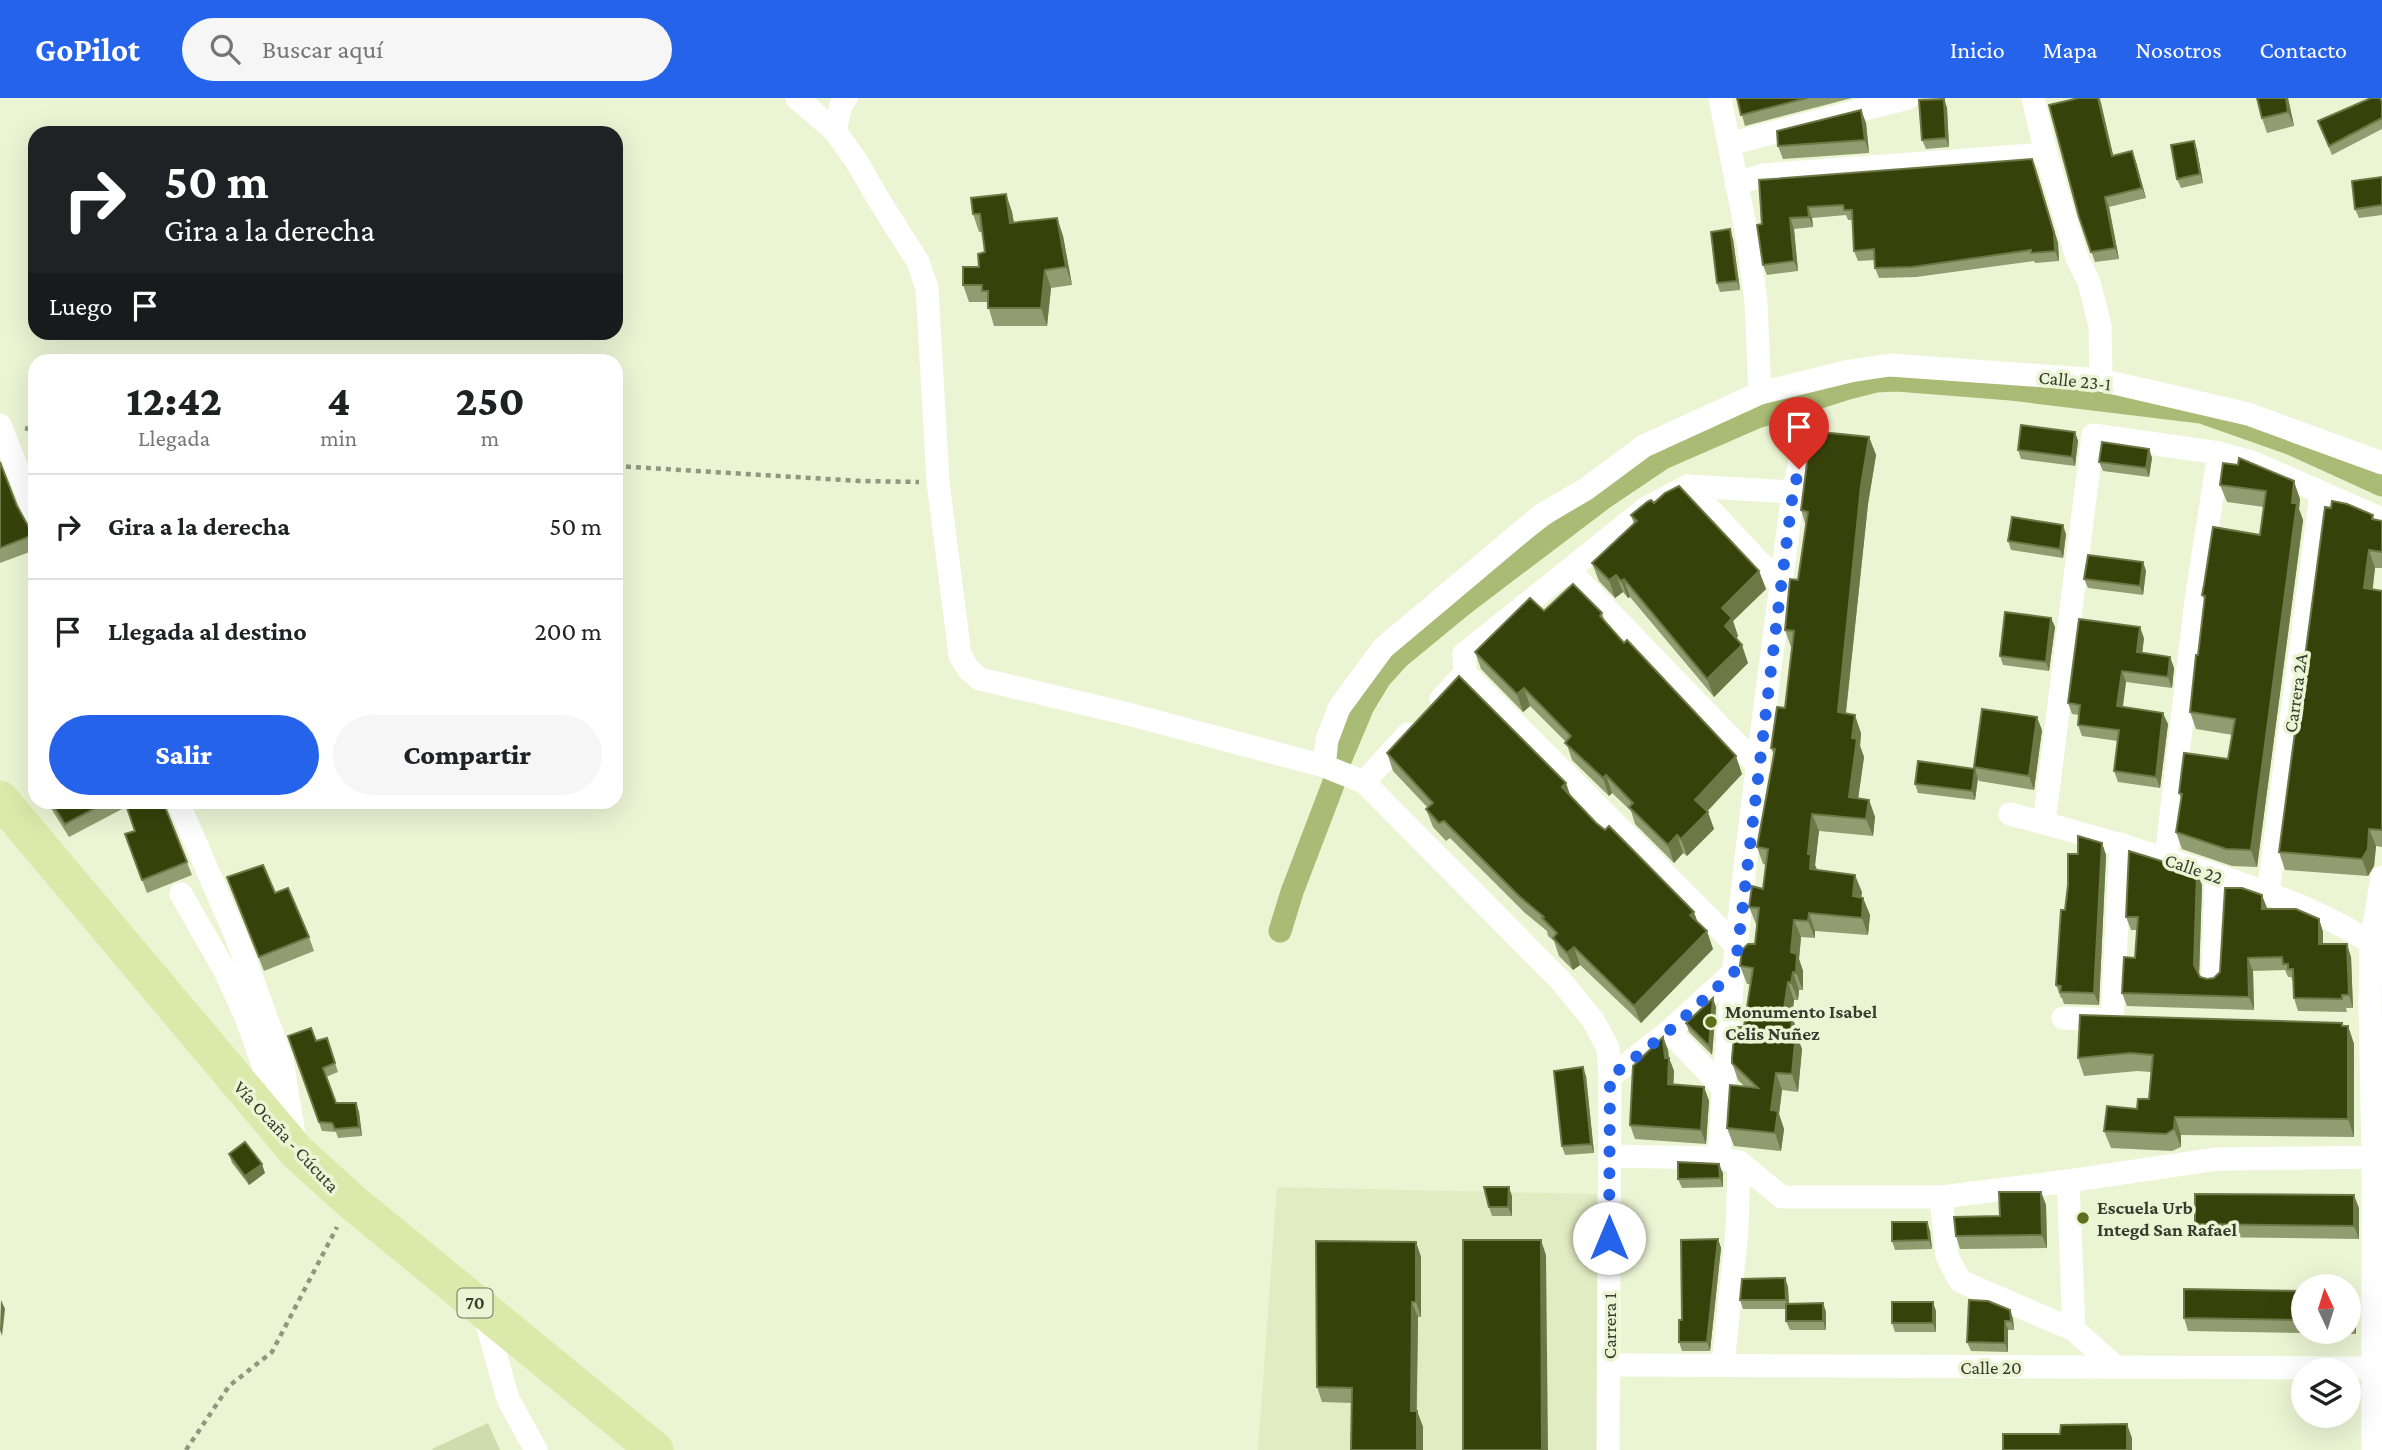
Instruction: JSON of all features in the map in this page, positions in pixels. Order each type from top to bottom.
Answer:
[{"type":"main road","name":"Vía Ocaña - Cúcuta","points":[[0,799],[297,1152],[351,1201],[655,1450]]},
{"type":"street","points":[[797,98],[835,131],[857,162],[918,262],[927,288],[938,482],[960,655],[969,670],[980,679],[1128,713],[1324,766],[1364,782],[1465,673]]},
{"type":"street","points":[[835,131],[841,105],[846,98]]},
{"type":"street","points":[[1720,98],[1748,241],[1756,302],[1760,393]]},
{"type":"street","points":[[1729,144],[1908,98]]},
{"type":"street","points":[[2033,98],[2046,154],[2077,258],[2089,282],[2100,326],[2101,380]]},
{"type":"street","points":[[1736,184],[1763,175],[2046,154]]},
{"type":"street","name":"Calle 23-1","points":[[1324,766],[1327,740],[1339,708],[1383,648],[1413,622],[1540,516],[1586,489],[1644,446],[1760,393],[1890,365],[2101,380],[2248,414],[2382,463]]},
{"type":"street","points":[[0,425],[28,496]]},
{"type":"street","points":[[2044,823],[2093,435],[2219,453],[2252,463],[2382,519]]},
{"type":"street","points":[[1723,1366],[1737,1231],[1723,1088],[1737,946],[1793,492],[1804,445]]},
{"type":"street","points":[[2166,858],[2196,600],[2219,453]]},
{"type":"street","points":[[1737,946],[1465,673],[1464,654],[1646,508],[1688,486],[1793,492]]},
{"type":"street","points":[[1688,486],[1782,586]]},
{"type":"street","name":"Carrera 2A","points":[[2268,893],[2321,494]]},
{"type":"street","points":[[1570,570],[1759,767]]},
{"type":"street","name":"Carrera 1","points":[[1364,782],[1561,981],[1593,1020],[1608,1048],[1608,1450]]},
{"type":"street","points":[[181,809],[238,941],[282,1060],[297,1152]]},
{"type":"street","name":"Calle 22","points":[[2010,814],[2166,858],[2305,906],[2339,922],[2371,943]]},
{"type":"street","points":[[2112,1020],[2121,844]]},
{"type":"street","points":[[2213,978],[2216,876]]},
{"type":"street","points":[[2374,1450],[2372,1368],[2378,1156],[2370,1027],[2376,1003],[2371,943],[2382,877]]},
{"type":"street","points":[[181,894],[225,971],[246,1017],[264,1068],[287,1097]]},
{"type":"street","points":[[1610,1077],[1669,1031],[1735,971]]},
{"type":"street","points":[[2063,1018],[2139,1021]]},
{"type":"street","points":[[2343,1027],[2370,1027]]},
{"type":"street","points":[[1669,1031],[1723,1088]]},
{"type":"street","points":[[1610,1156],[1729,1160],[1782,1197],[1941,1197],[2217,1159],[2378,1156]]},
{"type":"street","points":[[2068,1181],[2074,1330]]},
{"type":"street","points":[[1941,1197],[1947,1256],[1960,1281],[2074,1330],[2116,1367]]},
{"type":"street","points":[[482,1309],[508,1399],[536,1450]]},
{"type":"street","name":"Calle 20","points":[[1609,1365],[2372,1368]]},
{"type":"path","points":[[623,466],[860,481],[938,482]]},
{"type":"path","points":[[186,1450],[229,1386],[272,1352],[351,1201]]},
{"type":"shaded area","points":[[1277,1187],[1597,1194],[1598,1450],[1258,1450]]},
{"type":"shaded area","points":[[488,1423],[500,1450],[432,1449]]},
{"type":"building","points":[[1737,98],[1807,98],[1741,115]]},
{"type":"building","points":[[2079,98],[2098,98],[2112,156],[2132,151],[2142,188],[2105,197],[2115,248],[2091,252],[2049,105]]},
{"type":"building","points":[[2257,98],[2286,98],[2288,112],[2262,118]]},
{"type":"building","points":[[2371,98],[2380,98],[2382,118],[2329,146],[2318,121]]},
{"type":"building","points":[[1944,99],[1946,138],[1922,140],[1919,100]]},
{"type":"building","points":[[1861,110],[1865,140],[1778,146],[1777,131]]},
{"type":"building","points":[[2194,141],[2200,174],[2177,179],[2171,145]]},
{"type":"building","points":[[2032,159],[2054,233],[2055,251],[2031,253],[2031,250],[1912,267],[1875,268],[1874,249],[1854,251],[1852,210],[1844,210],[1843,205],[1808,207],[1809,217],[1790,218],[1794,261],[1763,265],[1757,225],[1762,224],[1759,180]]},
{"type":"building","points":[[2382,177],[2382,205],[2355,209],[2352,181]]},
{"type":"building","points":[[1006,194],[1010,223],[1057,218],[1066,267],[1045,270],[1041,308],[988,308],[988,291],[982,291],[982,285],[963,285],[963,267],[979,267],[978,254],[985,252],[980,214],[973,214],[971,198]]},
{"type":"building","points":[[1730,229],[1737,281],[1717,283],[1711,232]]},
{"type":"building","points":[[2021,425],[2075,432],[2072,457],[2018,450]]},
{"type":"building","points":[[1811,431],[1869,437],[1861,486],[1838,712],[1855,715],[1852,738],[1857,739],[1849,797],[1869,800],[1866,819],[1812,814],[1808,854],[1811,854],[1810,869],[1855,875],[1853,896],[1863,898],[1862,918],[1809,913],[1808,921],[1794,920],[1791,952],[1797,954],[1796,973],[1793,972],[1791,983],[1788,982],[1783,1016],[1792,1017],[1791,1031],[1796,1032],[1792,1074],[1776,1073],[1771,1110],[1778,1111],[1775,1133],[1727,1128],[1730,1085],[1758,1088],[1732,1063],[1732,1058],[1735,1027],[1744,1027],[1753,968],[1740,966],[1742,950],[1748,944],[1755,944],[1759,908],[1749,907],[1752,886],[1763,889],[1768,849],[1757,847],[1775,749],[1771,748],[1777,707],[1785,708],[1794,631],[1785,630],[1790,579],[1798,580],[1808,512],[1801,510]]},
{"type":"building","points":[[2102,442],[2149,449],[2146,468],[2099,462]]},
{"type":"building","points":[[2239,458],[2294,481],[2292,503],[2297,503],[2251,850],[2226,849],[2176,832],[2182,794],[2179,793],[2184,753],[2228,759],[2235,719],[2190,712],[2205,596],[2202,595],[2213,527],[2260,535],[2266,491],[2220,485],[2223,463],[2238,465]]},
{"type":"building","points":[[0,462],[28,526],[28,537],[0,548]]},
{"type":"building","points":[[1679,486],[1759,571],[1722,608],[1732,618],[1725,626],[1742,645],[1707,679],[1624,579],[1621,581],[1616,575],[1609,580],[1592,563],[1637,521],[1631,515],[1647,502],[1651,500],[1654,503]]},
{"type":"building","points":[[2332,501],[2347,504],[2373,515],[2372,519],[2382,521],[2382,552],[2369,550],[2364,588],[2382,591],[2382,830],[2369,829],[2368,849],[2362,859],[2279,852],[2325,507],[2331,508]]},
{"type":"building","points":[[2012,517],[2063,525],[2060,549],[2008,541]]},
{"type":"building","points":[[2088,555],[2143,562],[2140,586],[2084,579]]},
{"type":"building","points":[[1573,584],[1602,613],[1600,616],[1624,643],[1627,640],[1736,756],[1695,800],[1708,812],[1681,839],[1677,835],[1668,845],[1629,807],[1633,803],[1606,775],[1603,778],[1565,743],[1571,736],[1524,688],[1517,694],[1475,652],[1530,598],[1544,611]]},
{"type":"building","points":[[2005,612],[2051,618],[2046,662],[2000,656]]},
{"type":"building","points":[[2079,619],[2140,627],[2137,652],[2170,657],[2168,677],[2122,671],[2117,706],[2163,713],[2156,777],[2114,771],[2119,730],[2078,725],[2080,705],[2068,703]]},
{"type":"building","points":[[1459,676],[1566,783],[1562,787],[1596,823],[1605,830],[1609,826],[1694,912],[1690,915],[1707,931],[1634,1006],[1574,947],[1567,953],[1553,938],[1557,933],[1542,918],[1544,917],[1519,896],[1444,821],[1439,823],[1426,809],[1433,803],[1387,753]]},
{"type":"building","points":[[1982,709],[2037,717],[2029,776],[1974,767]]},
{"type":"building","points":[[1918,761],[1975,769],[1972,791],[1915,784]]},
{"type":"building","points":[[55,809],[94,809],[65,824]]},
{"type":"building","points":[[127,809],[166,809],[187,862],[142,880],[125,834],[135,831]]},
{"type":"building","points":[[2078,836],[2102,843],[2094,993],[2060,992],[2061,986],[2056,985],[2061,910],[2065,910],[2068,885],[2068,854],[2078,854]]},
{"type":"building","points":[[2129,851],[2197,872],[2194,965],[2200,977],[2214,978],[2220,972],[2225,888],[2242,888],[2262,895],[2262,909],[2296,909],[2319,919],[2319,944],[2347,944],[2349,995],[2342,995],[2342,999],[2294,998],[2293,969],[2288,969],[2288,964],[2283,964],[2282,957],[2248,958],[2249,997],[2122,993],[2124,957],[2135,958],[2138,917],[2126,917]]},
{"type":"building","points":[[263,865],[275,893],[288,888],[309,937],[259,957],[227,877]]},
{"type":"building","points":[[1713,998],[1709,1046],[1686,1023]]},
{"type":"building","points":[[2080,1015],[2342,1023],[2342,1026],[2348,1026],[2348,1119],[2175,1117],[2174,1129],[2166,1134],[2104,1131],[2107,1106],[2137,1109],[2138,1099],[2149,1099],[2153,1055],[2130,1053],[2078,1058]]},
{"type":"building","points":[[311,1028],[316,1041],[327,1038],[335,1063],[323,1068],[336,1103],[356,1103],[359,1127],[335,1129],[332,1123],[319,1122],[288,1036]]},
{"type":"building","points":[[1663,1037],[1665,1058],[1669,1058],[1668,1084],[1704,1087],[1701,1130],[1630,1125],[1633,1066]]},
{"type":"building","points":[[1583,1067],[1591,1144],[1562,1146],[1554,1071]]},
{"type":"building","points":[[245,1142],[262,1164],[245,1176],[229,1154]]},
{"type":"building","points":[[1678,1162],[1719,1164],[1720,1178],[1678,1179]]},
{"type":"building","points":[[1484,1187],[1509,1187],[1508,1207],[1489,1207]]},
{"type":"building","points":[[1999,1192],[2041,1192],[2042,1235],[1956,1236],[1954,1217],[2000,1216]]},
{"type":"building","points":[[2195,1194],[2354,1195],[2354,1226],[2195,1224]]},
{"type":"building","points":[[1892,1222],[1927,1222],[1929,1240],[1892,1241]]},
{"type":"building","points":[[1718,1239],[1707,1342],[1679,1342],[1679,1320],[1682,1320],[1681,1240]]},
{"type":"building","points":[[1463,1240],[1541,1240],[1542,1450],[1463,1450]]},
{"type":"building","points":[[1316,1241],[1416,1242],[1416,1302],[1412,1302],[1411,1411],[1417,1411],[1417,1450],[1351,1450],[1352,1388],[1317,1387]]},
{"type":"building","points":[[1785,1278],[1786,1300],[1740,1300],[1742,1279]]},
{"type":"building","points":[[2184,1289],[2291,1291],[2291,1320],[2184,1318]]},
{"type":"building","points":[[1969,1300],[1988,1301],[2010,1310],[2011,1321],[2005,1321],[2005,1343],[1967,1342]]},
{"type":"building","points":[[1892,1302],[1933,1302],[1933,1323],[1892,1323]]},
{"type":"building","points":[[1823,1303],[1823,1321],[1786,1321],[1786,1304]]},
{"type":"building","points":[[2127,1424],[2127,1450],[2003,1450],[2003,1434],[2060,1434],[2061,1425]]},
{"type":"waterway","points":[[1339,763],[1363,706],[1380,678],[1399,657],[1461,606],[1602,499],[1663,458],[1757,417],[1848,388],[1876,381],[1897,380],[2011,389],[2201,412],[2292,444],[2382,485]]},
{"type":"waterway","points":[[1280,931],[1334,782]]},
{"type":"place","name":"Monumento Isabel Celis Nuñez","points":[[1711,1022]]},
{"type":"place","name":"Escuela Urb Integd San Rafael","points":[[2083,1218]]},
{"type":"route","points":[[1609,1238],[1610,1077],[1669,1031],[1735,971],[1793,492],[1799,469]]}]
